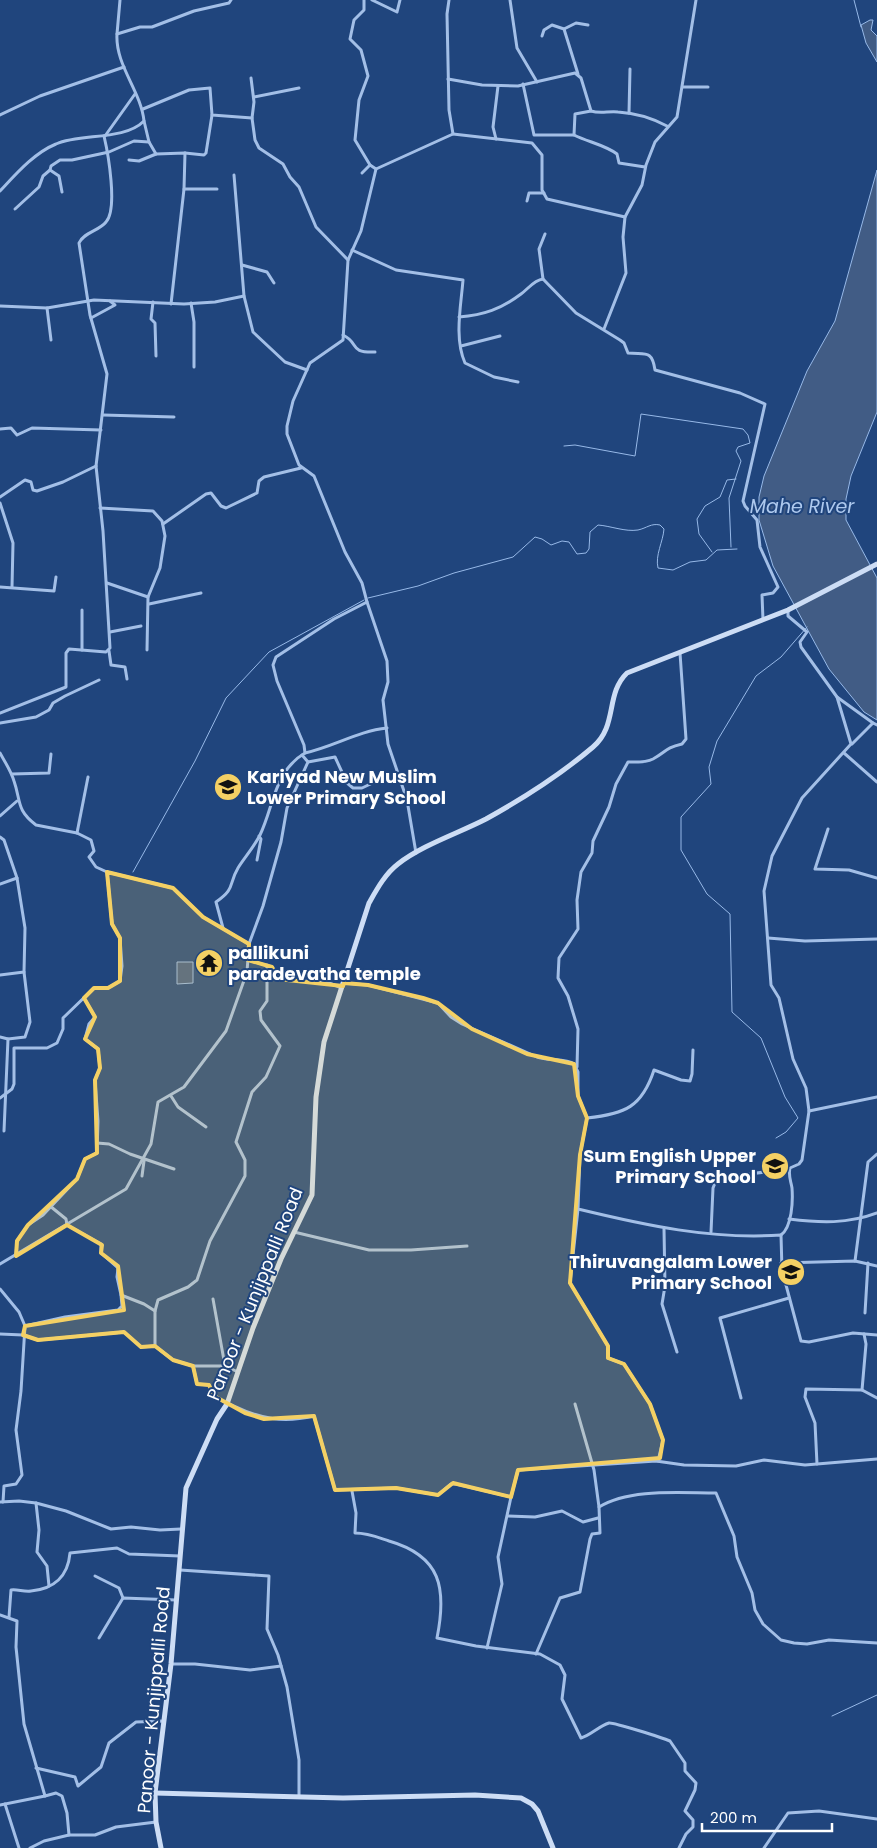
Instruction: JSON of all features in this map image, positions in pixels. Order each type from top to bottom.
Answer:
[{"type":"main road","name":"Panoor - Kunjippalli Road","points":[[161,1848],[156,1822],[155,1793],[171,1664],[180,1570],[181,1529],[186,1488],[190,1475],[217,1419],[227,1404],[253,1328],[281,1259],[304,1216],[314,1188],[316,1087],[324,1042],[369,903],[388,873],[398,863],[486,818],[551,780],[603,736],[608,729],[614,695],[622,677],[638,667],[680,653],[788,610],[875,565]]},
{"type":"main road","points":[[155,1793],[299,1797],[475,1795],[521,1798],[532,1804],[538,1811],[553,1848]]},
{"type":"street","points":[[120,0],[117,34],[124,67],[143,109],[149,142],[156,154]]},
{"type":"street","points":[[117,34],[140,27],[152,27],[194,12],[229,3],[231,0]]},
{"type":"street","points":[[364,0],[364,10],[354,20],[350,39],[361,50],[368,76],[359,100],[355,140],[370,165],[376,169]]},
{"type":"street","points":[[372,0],[398,12],[400,0]]},
{"type":"street","points":[[449,0],[446,14],[449,110],[453,134]]},
{"type":"street","points":[[510,0],[517,48],[537,82]]},
{"type":"street","points":[[604,329],[626,272],[623,236],[624,217],[642,185],[655,142],[676,117],[683,87],[687,46],[696,0]]},
{"type":"street","points":[[542,36],[544,30],[552,26],[564,29],[576,22],[588,25]]},
{"type":"street","points":[[564,29],[591,111]]},
{"type":"street","points":[[0,115],[40,96],[124,67]]},
{"type":"street","points":[[628,114],[630,69]]},
{"type":"street","points":[[448,79],[498,86],[537,82],[575,73],[578,75]]},
{"type":"street","points":[[251,78],[254,97],[252,118],[255,140],[259,148],[283,164],[299,188],[316,227],[348,260]]},
{"type":"street","points":[[523,84],[534,135],[574,135],[597,146],[609,148],[617,154],[619,163],[646,167]]},
{"type":"street","points":[[496,139],[493,127],[498,86]]},
{"type":"street","points":[[683,87],[708,87]]},
{"type":"street","points":[[129,160],[139,161],[156,154],[185,153],[204,155],[206,153],[212,115],[210,88],[189,90],[143,109]]},
{"type":"street","points":[[254,97],[299,88]]},
{"type":"street","points":[[127,679],[125,668],[111,664],[109,651],[110,632],[107,583],[96,466],[107,374],[91,318],[79,243],[84,236],[104,225],[112,214],[109,152],[105,136],[135,94]]},
{"type":"street","points":[[574,135],[575,114],[591,111],[649,117],[667,126]]},
{"type":"street","points":[[212,115],[252,118]]},
{"type":"street","points":[[0,191],[22,168],[55,144],[125,131],[144,121]]},
{"type":"street","points":[[376,169],[453,134],[532,143],[541,150],[544,160],[542,174],[544,193],[547,199],[624,217]]},
{"type":"street","points":[[15,209],[39,187],[43,176],[50,170],[51,166],[60,160],[72,160],[109,152],[134,142],[149,142]]},
{"type":"street","points":[[171,304],[184,189],[185,153]]},
{"type":"street","points":[[362,173],[370,165]]},
{"type":"street","points":[[376,169],[361,231],[348,260],[342,340],[310,363],[293,401],[286,426],[287,434],[301,468],[314,476],[346,552],[362,583],[388,667],[388,682],[383,700],[388,744],[401,778],[410,811],[416,853]]},
{"type":"street","points":[[50,170],[59,176],[62,192]]},
{"type":"street","points":[[234,175],[244,296],[256,336],[285,362],[307,370]]},
{"type":"street","points":[[184,189],[217,189]]},
{"type":"street","points":[[527,201],[530,193],[544,193]]},
{"type":"street","points":[[544,234],[540,249],[543,279],[576,313],[604,329],[624,344],[628,353],[643,353],[651,356],[655,363],[655,370],[740,392],[765,404],[743,501],[757,520],[760,547],[778,587],[773,593],[762,595],[763,621]]},
{"type":"street","points":[[352,250],[396,270],[463,280],[459,303],[461,346],[465,363],[494,376],[518,382]]},
{"type":"street","points":[[242,265],[267,272],[274,282]]},
{"type":"street","points":[[460,317],[479,316],[490,312],[519,295],[538,280],[543,279]]},
{"type":"street","points":[[0,306],[47,308],[88,301],[171,304],[215,302],[244,296]]},
{"type":"street","points":[[91,318],[115,304],[110,301]]},
{"type":"street","points":[[153,302],[151,319],[155,323],[156,356]]},
{"type":"street","points":[[191,303],[194,322],[194,367]]},
{"type":"street","points":[[47,308],[51,340]]},
{"type":"street","points":[[343,335],[348,337],[354,347],[361,352],[375,352]]},
{"type":"street","points":[[461,346],[500,336]]},
{"type":"street","points":[[103,415],[174,417]]},
{"type":"street","points":[[0,429],[11,428],[17,435],[32,428],[101,430]]},
{"type":"street","points":[[0,496],[25,480],[30,482],[33,490],[37,491],[63,482],[96,466]]},
{"type":"street","points":[[163,524],[206,494],[211,493],[221,506],[226,508],[257,493],[259,481],[264,477],[301,468]]},
{"type":"street","points":[[0,503],[13,543],[12,587]]},
{"type":"street","points":[[100,508],[153,511],[163,524],[165,536],[160,568],[148,597],[147,650]]},
{"type":"street","points":[[0,587],[54,591],[56,577]]},
{"type":"street","points":[[107,583],[148,597]]},
{"type":"street","points":[[149,604],[202,593]]},
{"type":"street","points":[[308,762],[303,754],[304,745],[274,672],[276,657],[334,619],[367,602]]},
{"type":"street","points":[[82,610],[82,650]]},
{"type":"street","points":[[712,1232],[712,1188],[715,1180],[724,1176],[756,1174],[790,1168],[799,1164],[802,1160],[808,1111],[806,1088],[793,1059],[779,998],[771,985],[764,891],[772,856],[802,798],[851,744],[875,724],[837,697],[801,647],[800,642],[806,632],[802,626],[788,616],[788,610]]},
{"type":"street","points":[[110,632],[141,626]]},
{"type":"street","points":[[0,713],[66,686],[66,653],[69,649],[109,651]]},
{"type":"street","points":[[658,1461],[663,1440],[650,1404],[624,1364],[608,1358],[608,1346],[570,1283],[578,1208],[580,1155],[587,1118],[578,1096],[578,1029],[568,996],[558,978],[559,958],[578,929],[576,900],[581,872],[592,853],[593,841],[609,807],[616,784],[628,762],[645,762],[653,759],[665,749],[682,744],[686,739],[680,653]]},
{"type":"street","points":[[0,723],[36,717],[49,710],[53,703],[99,680]]},
{"type":"street","points":[[837,697],[851,744]]},
{"type":"street","points":[[223,928],[216,902],[230,891],[237,869],[259,836],[273,793],[287,767],[303,754],[330,746],[370,730],[387,728]]},
{"type":"street","points":[[844,752],[877,782]]},
{"type":"street","points":[[0,753],[12,774],[17,801],[22,811],[36,825],[77,833],[91,840],[94,851],[89,857],[96,867],[107,872],[173,888],[203,917],[249,944]]},
{"type":"street","points":[[12,774],[49,773],[51,754]]},
{"type":"street","points":[[308,762],[335,757],[347,783],[353,788],[362,788],[381,779],[401,778]]},
{"type":"street","points":[[0,1264],[126,1189],[153,1138],[158,1102],[184,1087],[226,1031],[244,982],[249,944],[263,906],[281,842],[287,808],[308,762]]},
{"type":"street","points":[[77,833],[88,777]]},
{"type":"street","points":[[0,816],[17,801]]},
{"type":"street","points":[[828,829],[815,869],[849,870],[877,878]]},
{"type":"street","points":[[257,860],[261,839],[259,836]]},
{"type":"street","points":[[0,837],[4,840],[17,878],[25,928],[24,972],[30,1022],[25,1037],[8,1039],[0,1037]]},
{"type":"street","points":[[0,1098],[14,1084],[14,1048],[47,1048],[57,1043],[63,1029],[62,1018],[94,988],[108,988],[120,981],[122,966],[120,938],[112,924],[107,872]]},
{"type":"street","points":[[0,884],[17,878]]},
{"type":"street","points":[[768,938],[805,941],[877,939]]},
{"type":"street","points":[[248,960],[275,969],[280,979],[343,985],[368,985],[438,1003],[454,1019],[472,1029],[527,1054],[548,1060],[571,1062],[577,1068]]},
{"type":"street","points":[[155,1346],[155,1311],[158,1300],[188,1287],[197,1280],[210,1241],[245,1176],[245,1160],[236,1142],[252,1092],[266,1077],[280,1046],[261,1020],[260,1011],[267,1001],[267,965]]},
{"type":"street","points":[[0,975],[24,972]]},
{"type":"street","points":[[16,1256],[17,1242],[28,1225],[77,1179],[85,1159],[97,1153],[95,1080],[100,1068],[98,1049],[85,1038],[89,1024],[95,1017],[84,998]]},
{"type":"street","points":[[4,1131],[8,1039]]},
{"type":"street","points":[[587,1118],[606,1116],[632,1106],[646,1090],[654,1070],[680,1080],[690,1081],[693,1050]]},
{"type":"street","points":[[171,1096],[178,1107],[206,1127]]},
{"type":"street","points":[[808,1111],[877,1097]]},
{"type":"street","points":[[97,1143],[109,1144],[174,1169]]},
{"type":"street","points":[[855,1261],[868,1162],[877,1154]]},
{"type":"street","points":[[142,1176],[144,1158]]},
{"type":"street","points":[[790,1168],[789,1179],[792,1187],[790,1219],[781,1235],[781,1263],[801,1340],[809,1342],[853,1333],[877,1334]]},
{"type":"street","points":[[25,1326],[65,1317],[118,1310],[122,1306],[117,1277],[118,1268],[101,1252],[101,1244],[67,1225],[66,1220],[50,1206]]},
{"type":"street","points":[[578,1208],[664,1229],[712,1232],[738,1236],[781,1235]]},
{"type":"street","points":[[790,1219],[812,1222],[859,1220],[877,1213]]},
{"type":"street","points":[[664,1229],[665,1286],[662,1304],[677,1352]]},
{"type":"street","points":[[294,1232],[369,1250],[411,1250],[467,1246]]},
{"type":"street","points":[[781,1263],[855,1261],[877,1266]]},
{"type":"street","points":[[865,1313],[868,1263]]},
{"type":"street","points":[[0,1288],[19,1312],[25,1326],[23,1334],[21,1391],[16,1430],[22,1475],[16,1484],[4,1486],[1,1502],[19,1501],[36,1503],[66,1511],[111,1529],[131,1527],[160,1530],[181,1529]]},
{"type":"street","points":[[121,1295],[144,1304],[155,1311]]},
{"type":"street","points":[[741,1398],[720,1318],[789,1298]]},
{"type":"street","points":[[213,1299],[225,1366]]},
{"type":"street","points":[[0,1334],[23,1334],[38,1340],[124,1332],[141,1347],[155,1346],[173,1360],[193,1366],[225,1366],[239,1372]]},
{"type":"street","points":[[862,1390],[866,1344],[864,1334]]},
{"type":"street","points":[[193,1366],[198,1384],[209,1385],[214,1396],[227,1404],[264,1418],[301,1419],[314,1416],[335,1490],[352,1491],[396,1488],[438,1495],[454,1483],[486,1489],[512,1497]]},
{"type":"street","points":[[817,1464],[815,1423],[804,1392],[809,1389],[862,1390],[877,1398]]},
{"type":"street","points":[[536,1654],[560,1598],[580,1592],[590,1539],[592,1534],[600,1533],[592,1466],[576,1404]]},
{"type":"street","points":[[487,1648],[502,1584],[498,1557],[518,1470],[658,1461],[684,1465],[736,1466],[770,1460],[792,1464],[817,1464],[877,1459]]},
{"type":"street","points":[[352,1491],[356,1512],[355,1533],[370,1533],[400,1544],[426,1558],[433,1568],[442,1604],[437,1638],[487,1648],[536,1654],[560,1665],[565,1675],[562,1699],[581,1738],[590,1735],[609,1723],[618,1722],[634,1731],[670,1741],[680,1753],[685,1763],[685,1771],[696,1783],[695,1790],[685,1811],[693,1820],[693,1827],[679,1848]]},
{"type":"street","points":[[598,1507],[628,1496],[716,1493],[734,1536],[737,1557],[752,1594],[754,1610],[763,1624],[780,1640],[807,1644],[829,1640],[877,1643]]},
{"type":"street","points":[[36,1503],[39,1530],[37,1552],[47,1566],[49,1586]]},
{"type":"street","points":[[508,1516],[535,1517],[562,1512],[583,1522],[598,1518]]},
{"type":"street","points":[[9,1617],[11,1590],[31,1591],[49,1586],[62,1579],[69,1563],[70,1553],[117,1548],[129,1554],[180,1556]]},
{"type":"street","points":[[180,1570],[269,1576],[267,1629],[287,1687],[299,1760],[299,1797]]},
{"type":"street","points":[[95,1576],[118,1588],[123,1598]]},
{"type":"street","points":[[123,1598],[177,1600]]},
{"type":"street","points":[[99,1638],[123,1598]]},
{"type":"street","points":[[0,1615],[17,1621],[16,1647],[24,1724],[45,1796]]},
{"type":"street","points":[[171,1664],[195,1664],[250,1670],[281,1666]]},
{"type":"street","points":[[36,1768],[75,1777],[78,1786],[101,1767],[109,1743],[136,1722],[164,1721]]},
{"type":"street","points":[[0,1805],[56,1793],[62,1796],[68,1813],[69,1834]]},
{"type":"street","points":[[5,1804],[19,1848]]},
{"type":"street","points":[[764,1848],[788,1813],[819,1811],[877,1819]]},
{"type":"street","points":[[30,1848],[69,1834],[95,1835],[116,1828],[156,1822]]},
{"type":"highlighted area","points":[[107,872],[173,888],[203,917],[249,944],[248,960],[272,967],[278,979],[343,986],[344,983],[368,985],[423,998],[438,1003],[472,1029],[527,1054],[574,1064],[578,1096],[587,1118],[580,1155],[570,1283],[608,1346],[608,1358],[624,1364],[650,1404],[663,1440],[660,1458],[518,1470],[511,1497],[453,1483],[438,1495],[396,1488],[335,1490],[314,1416],[264,1419],[245,1413],[214,1396],[209,1385],[197,1384],[193,1366],[173,1360],[155,1346],[141,1347],[124,1332],[38,1340],[23,1335],[25,1326],[124,1310],[118,1266],[101,1253],[102,1245],[67,1225],[16,1256],[17,1241],[28,1225],[77,1179],[85,1159],[97,1153],[95,1080],[100,1068],[98,1049],[85,1039],[95,1017],[84,998],[94,988],[108,988],[120,981],[120,938],[112,924]]},
{"type":"water","points":[[873,20],[871,30],[877,36],[877,62],[866,43],[861,25]]},
{"type":"water","name":"Mahe River","points":[[877,170],[877,412],[851,476],[846,499],[846,520],[877,578],[877,720],[864,712],[829,669],[773,566],[759,520],[759,497],[764,476],[807,371],[835,321]]},
{"type":"water","points":[[177,962],[193,962],[193,983],[177,984]]},
{"type":"waterway","points":[[854,0],[861,27]]},
{"type":"waterway","points":[[564,446],[575,445],[635,456],[641,414],[743,429],[748,435],[750,443],[738,447],[736,451],[741,461],[729,498],[731,547]]},
{"type":"waterway","points":[[712,552],[699,534],[697,519],[705,506],[720,497],[727,480],[736,479]]},
{"type":"waterway","points":[[368,598],[418,586],[454,573],[513,557],[535,537],[551,545],[562,541],[569,542],[577,554],[586,553],[589,549],[590,532],[598,525],[623,530],[638,530],[660,525],[664,529],[657,563],[658,568],[673,570],[690,562],[706,560],[717,550],[737,549]]},
{"type":"waterway","points":[[133,872],[195,761],[226,698],[269,652],[364,600]]},
{"type":"waterway","points":[[776,1138],[786,1132],[798,1118],[785,1097],[761,1038],[732,1012],[730,914],[707,894],[681,850],[681,817],[711,784],[709,767],[717,741],[756,676],[781,657],[807,627]]},
{"type":"waterway","points":[[832,1716],[877,1695]]},
{"type":"place","name":"Kariyad New Muslim Lower Primary School","points":[[228,787]]},
{"type":"place","name":"pallikuni paradevatha temple","points":[[209,963]]},
{"type":"place","name":"Sum English Upper Primary School","points":[[775,1166]]},
{"type":"place","name":"Thiruvangalam Lower Primary School","points":[[791,1272]]}]
